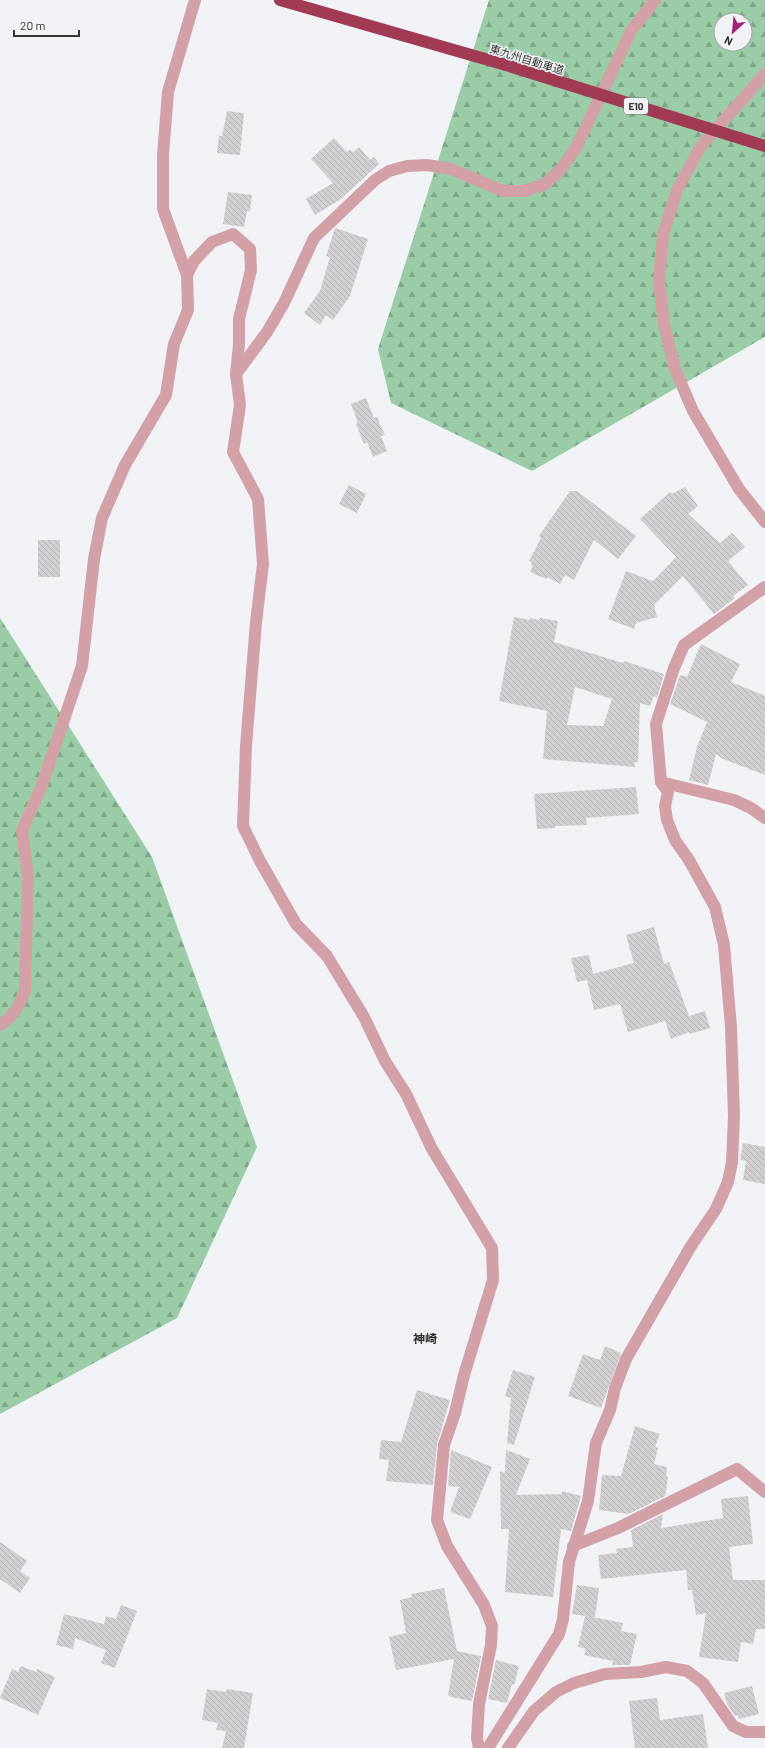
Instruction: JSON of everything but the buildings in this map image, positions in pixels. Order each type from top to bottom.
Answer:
[{"type":"highway","name":"東九州自動車道","points":[[280,0],[506,66],[765,146]]},
{"type":"street","points":[[0,1025],[10,1018],[20,1004],[25,990],[28,876],[22,831],[42,785],[82,666],[94,559],[102,518],[125,465],[166,395],[174,344],[188,310],[187,275],[163,209],[163,155],[168,92],[194,0]]},
{"type":"street","points":[[236,374],[267,332],[284,303],[314,238],[380,177],[389,171],[407,166],[427,165],[451,169],[503,191],[525,192],[545,184],[562,169],[576,148],[631,31],[655,0]]},
{"type":"street","points":[[765,74],[701,146],[677,190],[663,235],[659,280],[664,325],[676,369],[693,411],[739,489],[765,522]]},
{"type":"street","points":[[187,275],[194,261],[212,242],[233,234],[250,249],[251,270],[239,319],[239,344],[236,374],[240,404],[233,452],[258,498],[263,564],[256,622],[246,746],[242,826],[296,924],[327,956],[364,1017],[385,1061],[406,1094],[432,1149],[492,1248],[493,1280],[464,1375],[455,1413],[444,1445],[437,1520],[447,1546],[484,1605],[492,1626],[491,1645],[479,1704],[477,1738],[479,1748]]},
{"type":"street","points":[[488,1748],[559,1634],[563,1619],[569,1562],[588,1501],[596,1443],[610,1410],[626,1359],[691,1246],[716,1209],[728,1182],[732,1162],[734,1116],[731,1027],[724,944],[714,907],[689,860],[675,840],[667,820],[665,806],[668,792],[661,782],[656,724],[660,706],[684,645],[765,587]]},
{"type":"street","points":[[661,782],[734,800],[751,808],[765,818]]},
{"type":"street","points":[[573,1546],[618,1528],[737,1469],[765,1492]]},
{"type":"street","points":[[508,1748],[534,1711],[556,1692],[574,1683],[605,1674],[641,1672],[666,1667],[687,1671],[703,1683],[733,1726],[746,1732],[765,1732]]},
{"type":"green space","points":[[489,0],[765,0],[765,337],[532,471],[391,403],[378,349]]},
{"type":"green space","points":[[0,618],[152,857],[257,1147],[177,1318],[0,1414]]},
{"type":"district","name":"神崎","points":[[425,1338]]}]
